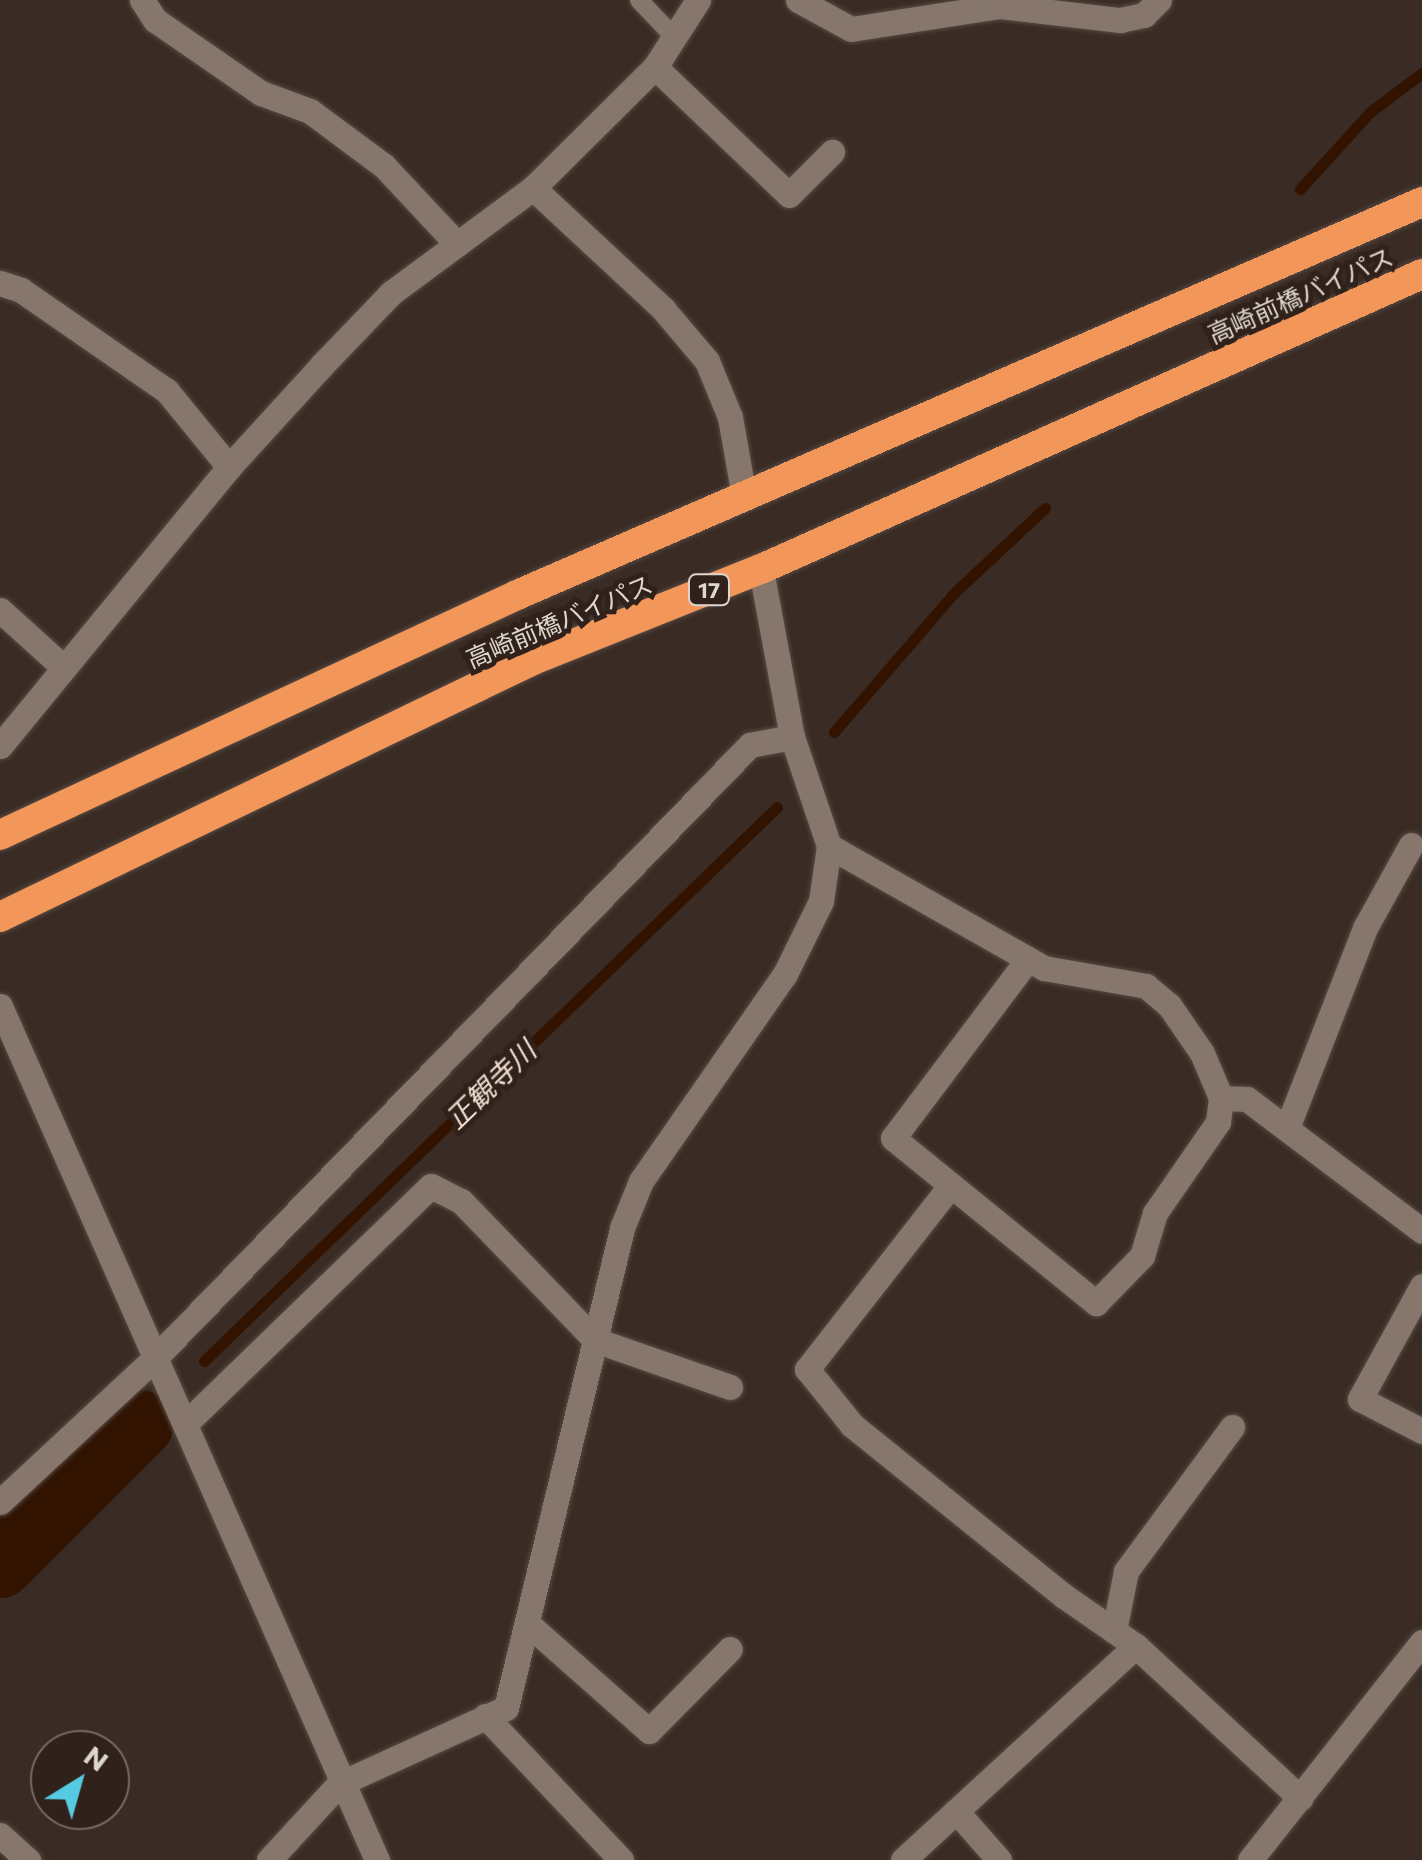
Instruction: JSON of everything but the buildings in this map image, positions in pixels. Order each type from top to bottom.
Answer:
[{"type":"highway","name":"高崎前橋バイパス","points":[[0,835],[744,496],[1422,202]]},
{"type":"highway","name":"高崎前橋バイパス","points":[[0,917],[534,660],[760,570],[1422,274]]},
{"type":"street","points":[[142,0],[154,20],[261,92],[310,111],[384,166],[457,244]]},
{"type":"street","points":[[0,746],[229,467],[390,293],[532,188],[655,67],[698,0]]},
{"type":"street","points":[[798,0],[850,28],[1000,6],[1120,20],[1144,15],[1159,0]]},
{"type":"street","points":[[655,67],[789,194],[832,152]]},
{"type":"street","points":[[532,188],[663,308],[707,361],[730,417],[744,496]]},
{"type":"street","points":[[0,283],[21,290],[167,391],[229,467]]},
{"type":"street","points":[[268,1860],[340,1784],[506,1708],[622,1228],[642,1180],[785,974],[821,901],[829,846],[792,737],[760,570]]},
{"type":"street","points":[[0,610],[62,666]]},
{"type":"street","points":[[0,1502],[156,1357],[750,746],[792,737]]},
{"type":"street","points":[[1287,1128],[1366,928],[1411,845]]},
{"type":"street","points":[[829,846],[1028,958],[1065,974],[1146,986],[1169,1005],[1202,1054],[1221,1098],[1218,1122],[1155,1212],[1142,1256],[1096,1303],[893,1138],[1028,958]]},
{"type":"street","points":[[0,1006],[186,1424],[340,1784],[377,1860]]},
{"type":"street","points":[[1221,1098],[1247,1099],[1422,1232]]},
{"type":"street","points":[[951,1185],[807,1370],[852,1425],[1064,1596],[1115,1626],[1300,1798]]},
{"type":"street","points":[[186,1424],[432,1186],[460,1201],[595,1340],[730,1387]]},
{"type":"street","points":[[1422,1286],[1360,1399],[1422,1432]]},
{"type":"street","points":[[1115,1626],[1126,1571],[1232,1427]]},
{"type":"street","points":[[527,1623],[648,1732],[730,1649]]},
{"type":"street","points":[[1250,1860],[1422,1642]]},
{"type":"street","points":[[903,1860],[1136,1646]]},
{"type":"street","points":[[484,1716],[621,1860]]},
{"type":"street","points":[[956,1811],[999,1860]]},
{"type":"street","points":[[0,1834],[28,1860]]},
{"type":"lane","points":[[639,0],[676,39]]},
{"type":"waterway","name":"正観寺川","points":[[1300,189],[1370,112],[1422,73]]},
{"type":"waterway","name":"正観寺川","points":[[834,732],[953,594],[1045,508]]},
{"type":"waterway","name":"正観寺川","points":[[204,1361],[777,807]]},
{"type":"waterway","name":"正観寺川","points":[[0,1564],[140,1424]]}]
